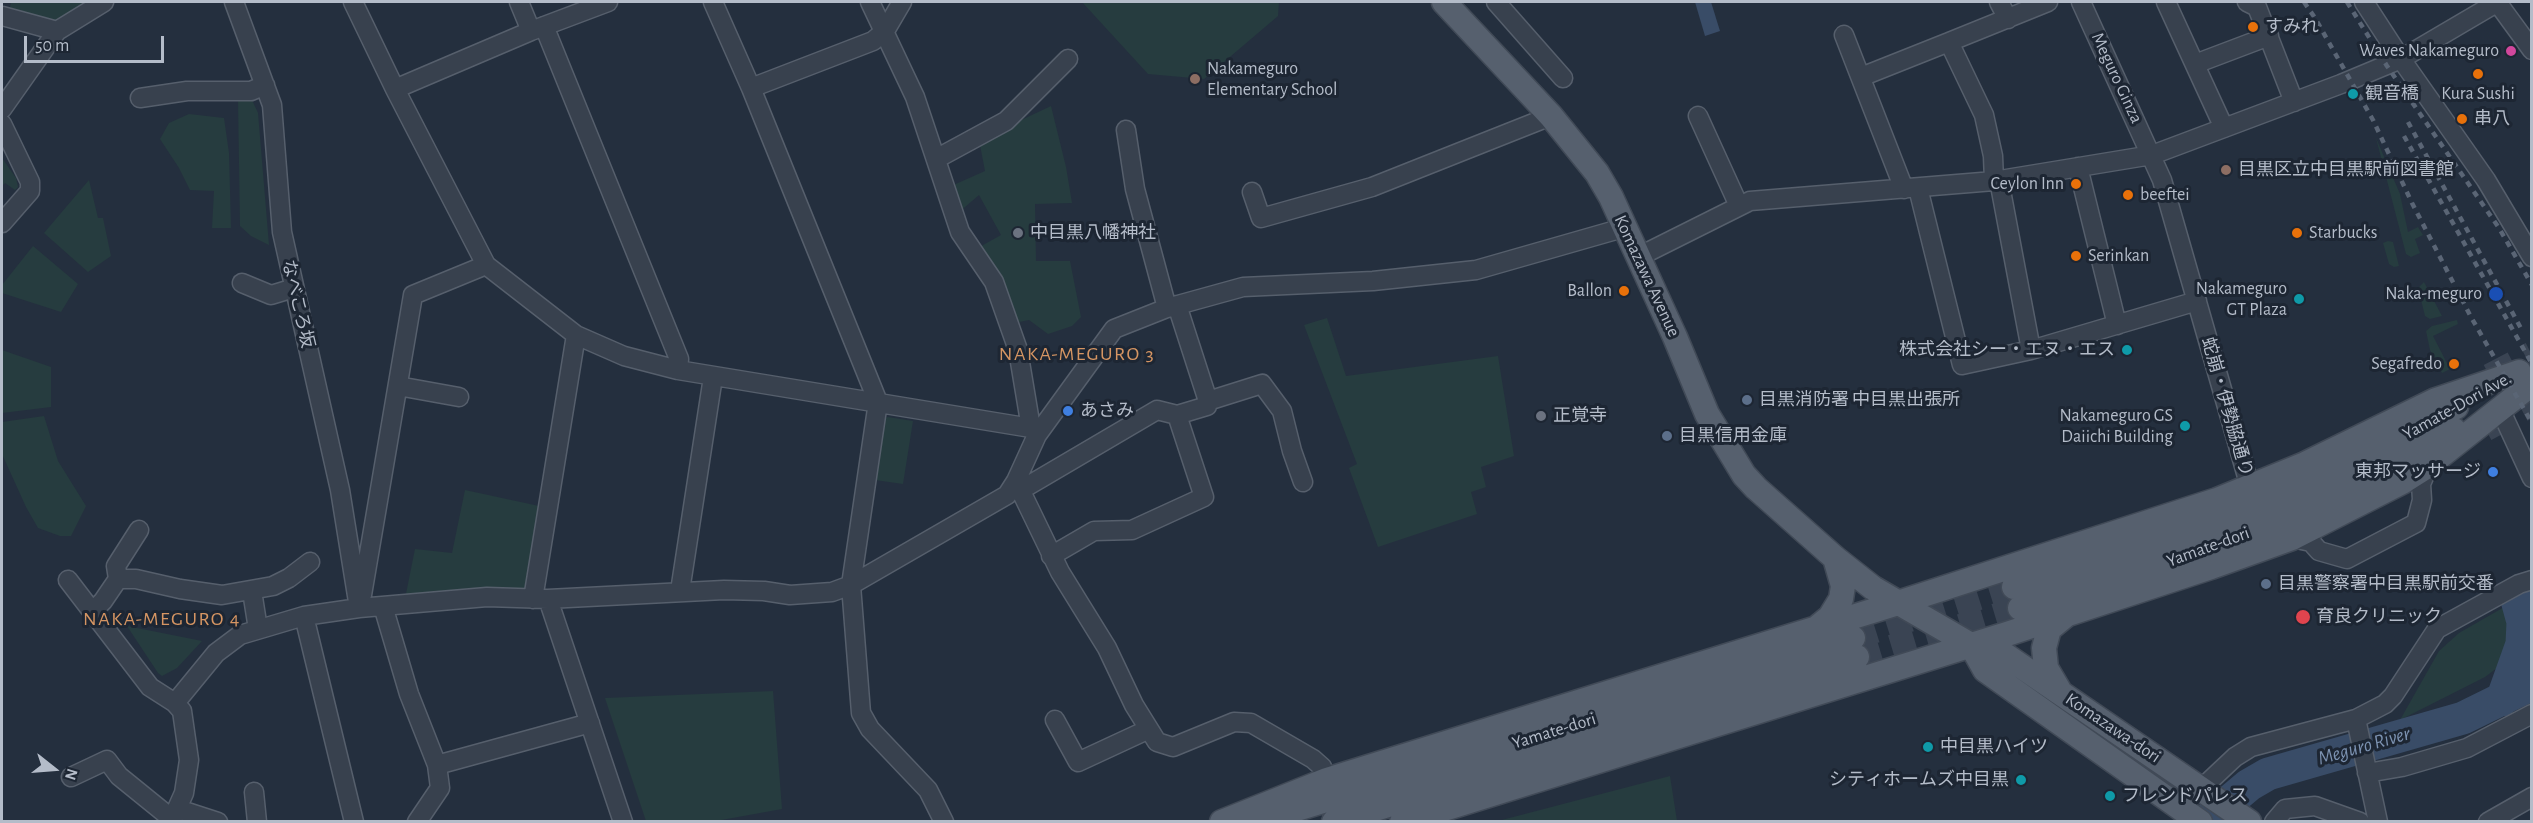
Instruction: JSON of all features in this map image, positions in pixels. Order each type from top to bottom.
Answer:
[{"type":"main road","name":"Komazawa Avenue","points":[[1444,2],[1551,116],[1597,173],[1611,197],[1623,228],[1675,337],[1707,414],[1738,467],[1756,488],[1835,558]]},
{"type":"main road","points":[[1222,822],[1327,780],[1898,603],[2217,500],[2305,464],[2436,400],[2527,377]]},
{"type":"main road","points":[[1402,822],[1971,645],[2211,567],[2292,538],[2402,482],[2429,465],[2500,409],[2527,377]]},
{"type":"main road","name":"Yamate-Dori Ave.","points":[[2017,597],[2275,500],[2527,377]]},
{"type":"main road","name":"Komazawa-dori","points":[[1835,558],[1874,588],[1971,645],[2001,653],[2206,790],[2245,819]]},
{"type":"main road","points":[[1819,626],[1830,618],[1841,599],[1843,586],[1835,558]]},
{"type":"main road","points":[[2062,694],[2049,676],[2044,648],[2049,629],[2062,617],[2072,612]]},
{"type":"main road","name":"Komazawa-dori","points":[[1971,645],[1985,670],[2194,817]]},
{"type":"main road","name":"Yamate-dori","points":[[1255,822],[1855,648],[1334,822]]},
{"type":"street","points":[[2,109],[57,31],[104,2]]},
{"type":"street","name":"なべころ坂","points":[[234,2],[272,105],[282,232],[340,490],[359,608]]},
{"type":"street","points":[[353,2],[486,265],[576,335],[624,356],[678,370],[878,402],[1034,431]]},
{"type":"street","points":[[519,2],[538,29],[679,359],[678,370]]},
{"type":"street","points":[[395,89],[608,2]]},
{"type":"street","points":[[713,2],[751,88],[878,402],[851,585],[861,713],[864,721],[928,790],[944,822]]},
{"type":"street","points":[[870,2],[915,97],[960,232],[994,282],[998,292],[1018,351],[1034,431]]},
{"type":"street","points":[[751,88],[873,41],[885,31],[902,2]]},
{"type":"street","points":[[1496,2],[1563,78]]},
{"type":"street","points":[[1999,2],[2008,19]]},
{"type":"street","points":[[1861,77],[2048,2]]},
{"type":"street","name":"Meguro Ginza","points":[[2081,2],[2152,155]]},
{"type":"street","points":[[2166,2],[2224,128]]},
{"type":"street","points":[[2247,2],[2257,7],[2294,102]]},
{"type":"street","points":[[2364,2],[2486,180],[2532,257]]},
{"type":"street","points":[[1638,257],[1750,201],[1996,180],[2152,155],[2401,59],[2502,3],[2532,50]]},
{"type":"street","points":[[2,16],[57,31]]},
{"type":"street","points":[[1844,35],[1911,188],[1962,365],[2031,350],[2197,302]]},
{"type":"street","points":[[2195,64],[2269,36]]},
{"type":"street","points":[[1949,42],[1984,115],[2031,350]]},
{"type":"street","points":[[936,159],[1006,121],[1068,59]]},
{"type":"street","points":[[140,98],[187,91],[251,91],[265,86]]},
{"type":"street","points":[[1252,192],[1261,218],[1372,187],[1551,116]]},
{"type":"street","points":[[1698,116],[1739,206]]},
{"type":"street","points":[[2,124],[30,182],[30,191],[2,223]]},
{"type":"street","points":[[1017,485],[1026,487],[1157,410],[1177,416],[1207,406],[1208,401],[1172,306],[1136,189],[1126,130]]},
{"type":"street","name":"蛇崩・伊勢脇通り","points":[[2152,155],[2162,180],[2250,487]]},
{"type":"street","points":[[2078,167],[2117,325]]},
{"type":"street","points":[[175,703],[216,653],[240,635],[304,616],[359,608],[487,597],[541,599],[680,591],[764,591],[790,595],[832,592],[851,585],[1007,495],[1017,485],[1034,431],[1114,329],[1172,306],[1243,286],[1373,281],[1476,270],[1623,228]]},
{"type":"street","points":[[359,608],[413,295],[486,265]]},
{"type":"street","points":[[242,283],[271,295],[294,288]]},
{"type":"street","points":[[576,335],[541,599],[590,723],[623,822]]},
{"type":"street","points":[[680,591],[713,377]]},
{"type":"street","points":[[1208,401],[1262,384],[1282,411],[1303,482]]},
{"type":"street","points":[[398,386],[459,397]]},
{"type":"street","points":[[2500,409],[2532,478]]},
{"type":"street","points":[[1051,556],[1094,531],[1132,530],[1204,497],[1177,416]]},
{"type":"street","points":[[2292,538],[2311,542],[2319,551],[2347,559],[2416,524],[2422,500],[2421,484],[2429,465]]},
{"type":"street","points":[[1017,485],[1051,556],[1107,648],[1147,730],[1157,742],[1173,747],[1234,722],[1251,723],[1313,759],[1322,767],[1327,780]]},
{"type":"street","points":[[92,612],[104,601],[118,579],[116,566],[139,530]]},
{"type":"street","points":[[118,579],[136,579],[204,594],[222,595],[273,586],[290,578],[310,562]]},
{"type":"street","points":[[68,580],[150,687],[175,703],[182,711],[189,760],[184,793],[174,816]]},
{"type":"street","points":[[2206,790],[2235,758],[2251,747],[2357,724],[2393,696],[2437,629],[2525,582]]},
{"type":"street","points":[[252,591],[258,629]]},
{"type":"street","points":[[383,606],[409,694],[437,765],[440,788],[417,822]]},
{"type":"street","points":[[304,616],[354,822]]},
{"type":"street","points":[[2366,771],[2402,767],[2467,748],[2532,714]]},
{"type":"street","points":[[1055,720],[1078,762],[1147,730]]},
{"type":"street","points":[[437,765],[590,723]]},
{"type":"street","points":[[2357,724],[2378,822]]},
{"type":"street","points":[[71,777],[107,760],[119,777],[174,816],[218,822]]},
{"type":"street","points":[[254,792],[257,822]]},
{"type":"street","points":[[2488,822],[2532,797]]},
{"type":"street","points":[[2274,822],[2285,809],[2315,806],[2360,822]]},
{"type":"green space","points":[[11,2],[101,2],[57,31],[8,18]]},
{"type":"green space","points":[[1082,2],[1279,2],[1278,16],[1204,79],[1148,74]]},
{"type":"green space","points":[[238,100],[252,100],[258,113],[269,245],[251,236],[240,226]]},
{"type":"green space","points":[[1051,106],[1072,203],[1035,204],[1036,261],[1070,261],[1081,317],[1072,326],[1048,334],[1029,320],[1014,323],[976,249],[1001,235],[979,195],[958,213],[949,187],[985,171],[979,140]]},
{"type":"green space","points":[[189,114],[224,118],[229,153],[231,228],[212,228],[214,191],[190,190],[160,139],[169,123]]},
{"type":"green space","points":[[2376,138],[2400,194],[2408,232],[2418,227],[2423,235],[2415,239],[2420,253],[2411,257],[2406,254]]},
{"type":"green space","points":[[2,158],[16,178],[18,187],[15,190],[5,183],[2,186]]},
{"type":"green space","points":[[89,180],[98,218],[103,218],[111,256],[88,272],[44,233]]},
{"type":"green space","points":[[2393,242],[2399,266],[2394,267],[2389,264],[2383,243]]},
{"type":"green space","points":[[33,246],[78,284],[61,312],[2,293],[2,285]]},
{"type":"green space","points":[[2424,282],[2442,316],[2430,319],[2425,316],[2418,288]]},
{"type":"green space","points":[[1327,318],[1346,376],[1498,356],[1514,456],[1481,467],[1486,487],[1471,492],[1477,514],[1378,547],[1349,468],[1357,464],[1304,325]]},
{"type":"green space","points":[[2457,320],[2458,324],[2433,336],[2450,369],[2442,373],[2430,350],[2426,331],[2432,326]]},
{"type":"green space","points":[[2,350],[51,367],[51,407],[2,413]]},
{"type":"green space","points":[[44,416],[58,461],[86,506],[71,536],[60,536],[38,528],[2,454],[2,422]]},
{"type":"green space","points":[[888,417],[913,421],[903,484],[875,480],[884,419]]},
{"type":"green space","points":[[465,490],[539,506],[543,518],[528,587],[523,594],[404,604],[415,549],[452,553]]},
{"type":"green space","points":[[2506,606],[2512,631],[2506,654],[2497,668],[2485,677],[2400,720],[2439,651],[2459,633]]},
{"type":"green space","points":[[127,626],[202,641],[177,668],[162,676]]},
{"type":"green space","points":[[773,691],[782,809],[716,821],[646,821],[605,698]]},
{"type":"green space","points":[[1670,776],[1677,821],[1498,821]]},
{"type":"water","points":[[1695,2],[1711,2],[1720,31],[1705,36]]},
{"type":"waterway","points":[[2502,700],[2522,644],[2523,622],[2517,600]]},
{"type":"waterway","name":"Meguro River","points":[[2205,822],[2249,785],[2268,774],[2463,718],[2532,684]]},
{"type":"tunnel","points":[[2490,377],[2532,355]]},
{"type":"tunnel","points":[[2485,428],[2532,403]]},
{"type":"tunnel","points":[[1853,638],[2014,587]]},
{"type":"tunnel","points":[[1857,657],[2020,608]]},
{"type":"railway","points":[[2304,2],[2373,120],[2412,203],[2471,317],[2532,423]]},
{"type":"railway","points":[[2347,2],[2387,66],[2499,228],[2532,285]]},
{"type":"railway","points":[[2408,122],[2523,332]]},
{"type":"railway","points":[[2404,136],[2532,364]]},
{"type":"place","name":"すみれ","points":[[2253,27]]},
{"type":"place","name":"Waves Nakameguro","points":[[2511,51]]},
{"type":"place","name":"Kura Sushi","points":[[2478,74]]},
{"type":"place","name":"Nakameguro Elementary School","points":[[1195,79]]},
{"type":"place","name":"観音橋","points":[[2353,94]]},
{"type":"place","name":"串八","points":[[2462,119]]},
{"type":"place","name":"目黒区立中目黒駅前図書館","points":[[2226,170]]},
{"type":"place","name":"Ceylon Inn","points":[[2076,184]]},
{"type":"place","name":"beeftei","points":[[2128,195]]},
{"type":"place","name":"中目黒八幡神社","points":[[1018,233]]},
{"type":"place","name":"Starbucks","points":[[2297,233]]},
{"type":"place","name":"Serinkan","points":[[2076,256]]},
{"type":"place","name":"Ballon","points":[[1624,291]]},
{"type":"place","name":"Naka-meguro","points":[[2496,294]]},
{"type":"place","name":"Nakameguro GT Plaza","points":[[2299,299]]},
{"type":"place","name":"株式会社シー・エヌ・エス","points":[[2127,350]]},
{"type":"place","name":"Segafredo","points":[[2454,364]]},
{"type":"place","name":"目黒消防署 中目黒出張所","points":[[1747,400]]},
{"type":"place","name":"あさみ","points":[[1068,411]]},
{"type":"place","name":"正覚寺","points":[[1541,416]]},
{"type":"place","name":"Nakameguro GS Daiichi Building","points":[[2185,426]]},
{"type":"place","name":"目黒信用金庫","points":[[1667,436]]},
{"type":"place","name":"東邦マッサージ","points":[[2493,472]]},
{"type":"place","name":"目黒警察署中目黒駅前交番","points":[[2266,584]]},
{"type":"place","name":"育良クリニック","points":[[2303,617]]},
{"type":"place","name":"中目黒ハイツ","points":[[1928,747]]},
{"type":"place","name":"シティホームズ中目黒","points":[[2021,780]]},
{"type":"place","name":"フレンドパレス","points":[[2110,796]]},
{"type":"district","name":"NAKA-MEGURO 3","points":[[1077,354]]},
{"type":"district","name":"NAKA-MEGURO 4","points":[[162,619]]}]
